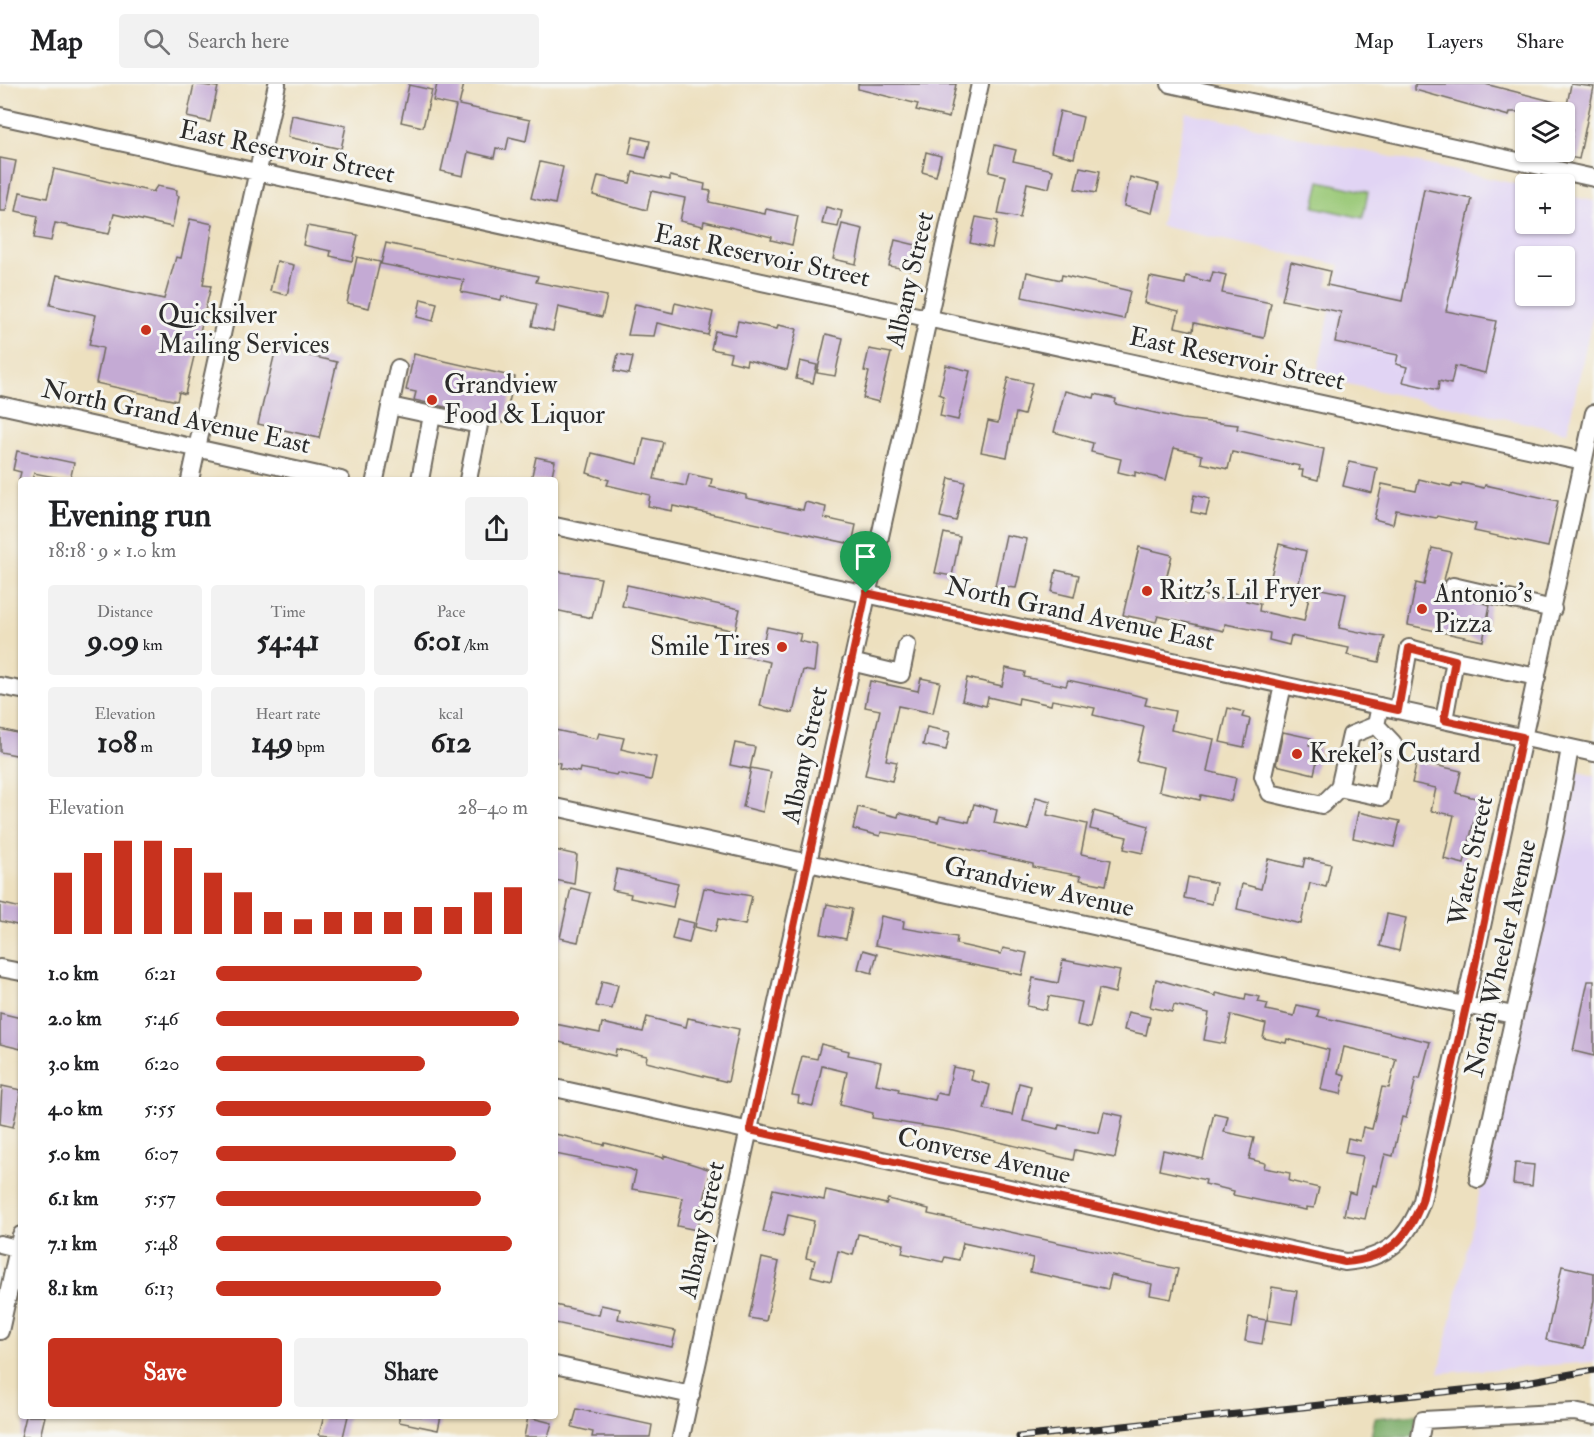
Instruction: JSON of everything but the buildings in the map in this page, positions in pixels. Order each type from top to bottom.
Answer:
[{"type":"street","points":[[191,477],[277,84]]},
{"type":"street","name":"Albany Street","points":[[681,1437],[980,84]]},
{"type":"street","points":[[1170,84],[1594,178]]},
{"type":"street","name":"East Reservoir Street","points":[[0,116],[1583,461]]},
{"type":"street","points":[[376,477],[398,368]]},
{"type":"street","name":"North Grand Avenue East","points":[[0,405],[328,477]]},
{"type":"street","points":[[390,406],[479,425],[469,477]]},
{"type":"street","name":"Water Street","points":[[1397,1243],[1415,1220],[1422,1201],[1594,414]]},
{"type":"street","points":[[421,477],[432,415]]},
{"type":"street","name":"North Grand Avenue East","points":[[558,527],[1594,753]]},
{"type":"street","points":[[1453,586],[1553,609]]},
{"type":"street","points":[[851,662],[901,674],[908,645]]},
{"type":"street","points":[[1398,710],[1409,648],[1537,677]]},
{"type":"street","points":[[1444,720],[1455,660]]},
{"type":"street","points":[[1283,685],[1263,776],[1270,793],[1322,805],[1339,788],[1351,735],[1376,725]]},
{"type":"street","points":[[0,686],[18,689]]},
{"type":"street","points":[[1376,725],[1380,706]]},
{"type":"street","points":[[1339,788],[1381,797],[1393,743],[1376,725]]},
{"type":"street","name":"North Wheeler Avenue","points":[[1478,1179],[1556,827],[1570,748]]},
{"type":"street","name":"Grandview Avenue","points":[[558,808],[808,861],[1266,964],[1513,1015]]},
{"type":"street","points":[[0,968],[18,971]]},
{"type":"street","name":"Converse Avenue","points":[[558,1089],[1345,1262],[1365,1261],[1378,1256],[1397,1243]]},
{"type":"street","points":[[0,1244],[18,1244]]},
{"type":"street","points":[[0,1331],[18,1253]]},
{"type":"street","points":[[558,1366],[692,1395]]},
{"type":"street","points":[[1421,1429],[1574,1412],[1594,1416]]},
{"type":"shaded area","points":[[1186,112],[1515,184],[1515,234],[1575,234],[1575,197],[1594,201],[1594,310],[1567,432],[1316,377],[1340,265],[1160,226]]},
{"type":"shaded area","points":[[1574,771],[1594,776],[1594,1362],[1439,1373]]},
{"type":"green space","points":[[1320,181],[1368,192],[1363,218],[1314,207]]},
{"type":"green space","points":[[1417,1414],[1413,1437],[1371,1437],[1375,1418]]},
{"type":"railway","points":[[1019,1437],[1509,1385],[1594,1370]]},
{"type":"place","name":"Quicksilver Mailing Services","points":[[146,330]]},
{"type":"place","name":"Grandview Food & Liquor","points":[[432,400]]},
{"type":"place","name":"Ritz's Lil Fryer","points":[[1147,591]]},
{"type":"place","name":"Antonio's Pizza","points":[[1422,609]]},
{"type":"place","name":"Smile Tires","points":[[782,647]]},
{"type":"place","name":"Krekel's Custard","points":[[1297,754]]},
{"type":"route","points":[[866,593],[1398,710],[1409,648],[1455,660],[1444,720],[1522,737],[1472,980],[1422,1201],[1415,1220],[1397,1243],[1378,1256],[1365,1261],[1345,1262],[750,1130],[866,593]]}]
